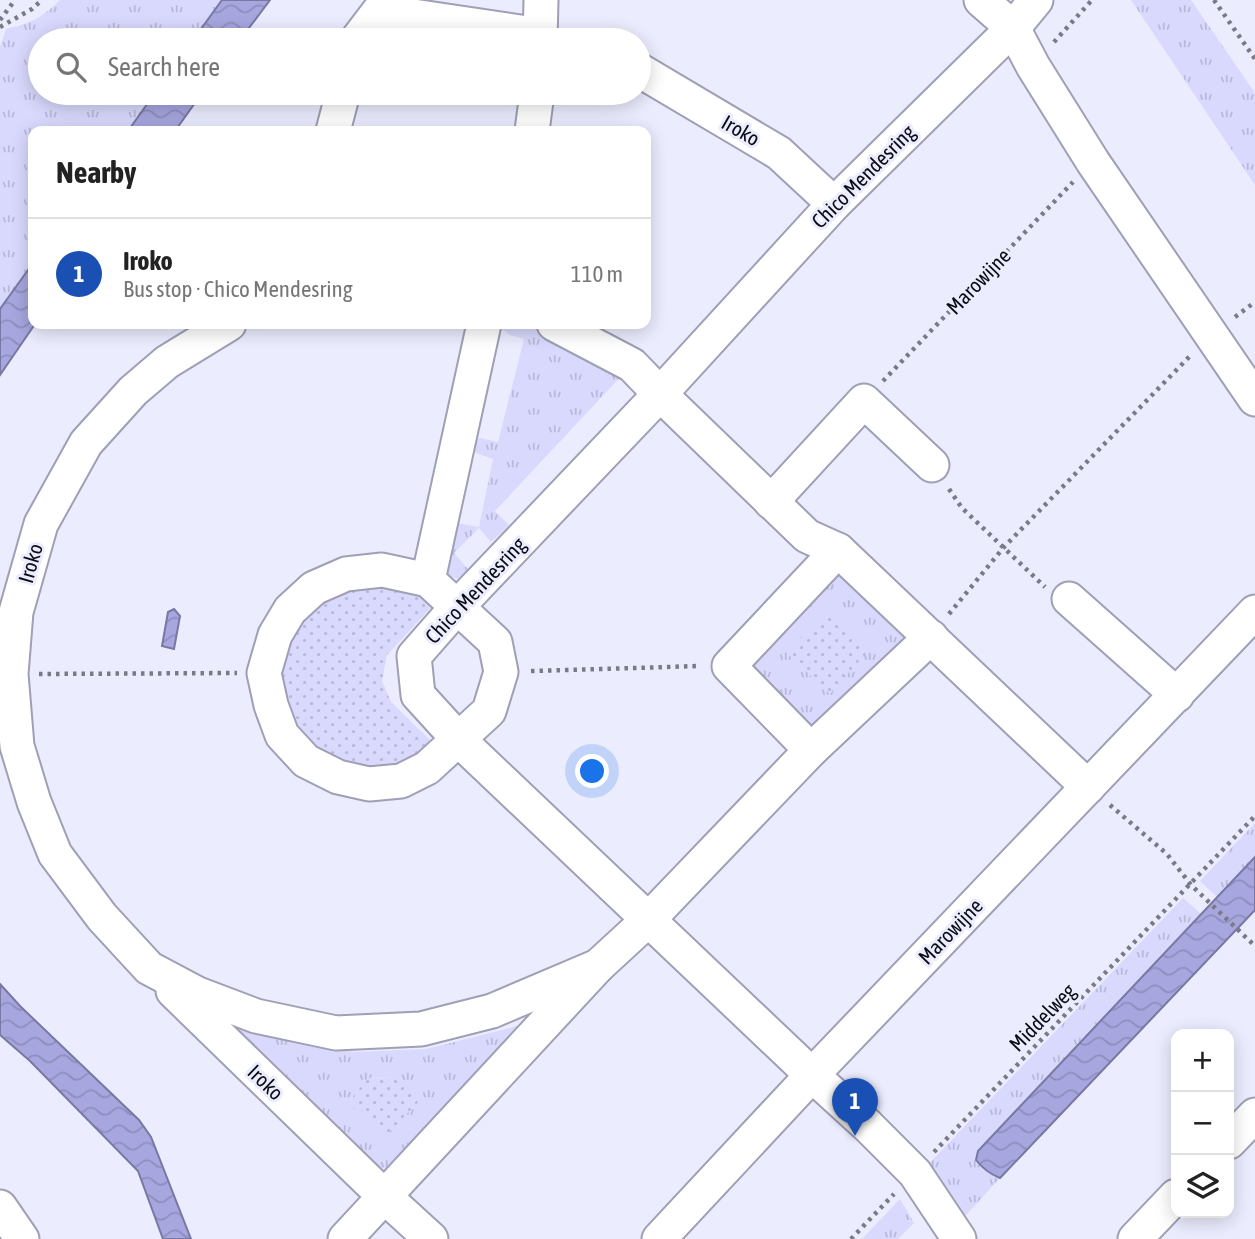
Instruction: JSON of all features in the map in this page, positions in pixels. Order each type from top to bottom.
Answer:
[{"type":"street","points":[[540,28],[541,0]]},
{"type":"street","points":[[981,0],[1013,28],[1033,66],[1093,162],[1255,399]]},
{"type":"street","name":"Chico Mendesring","points":[[959,1239],[915,1172],[459,740],[418,695],[414,656],[834,204],[1013,28],[1036,0]]},
{"type":"street","points":[[366,28],[379,11],[480,28]]},
{"type":"street","name":"Iroko","points":[[651,77],[779,153],[834,204]]},
{"type":"street","points":[[334,126],[339,105]]},
{"type":"street","points":[[533,126],[535,105]]},
{"type":"street","name":"Iroko","points":[[221,329],[167,362],[133,391],[86,443],[41,523],[16,612],[10,674],[17,746],[34,802],[55,854],[102,917],[149,968],[431,1239]]},
{"type":"street","points":[[428,580],[483,329]]},
{"type":"street","points":[[564,329],[632,365],[807,536],[838,550],[1088,787]]},
{"type":"street","points":[[771,502],[864,401],[932,465]]},
{"type":"street","points":[[811,750],[729,666],[838,550]]},
{"type":"street","points":[[382,570],[428,580],[457,607],[495,642],[501,672],[489,711],[427,768],[401,781],[369,784],[338,777],[306,761],[282,735],[271,705],[264,673],[275,635],[290,610],[314,588],[346,573],[382,570]]},
{"type":"street","points":[[1069,599],[1177,695]]},
{"type":"street","name":"Marowijne","points":[[812,1075],[1255,612]]},
{"type":"street","points":[[648,920],[811,750],[931,637]]},
{"type":"street","name":"Iroko","points":[[345,1239],[598,967],[648,920]]},
{"type":"street","name":"Iroko","points":[[149,968],[198,994],[256,1016],[336,1033],[421,1029],[492,1010],[598,967]]},
{"type":"street","points":[[659,1239],[812,1075]]},
{"type":"street","points":[[1234,1137],[1255,1115]]},
{"type":"street","points":[[1135,1239],[1171,1201]]},
{"type":"street","points":[[0,1207],[22,1239]]},
{"type":"path","points":[[0,20],[15,0]]},
{"type":"path","points":[[0,27],[32,9],[42,0]]},
{"type":"path","points":[[1033,66],[1092,0]]},
{"type":"path","points":[[1214,0],[1255,59]]},
{"type":"path","name":"Marowijne","points":[[864,401],[1093,162]]},
{"type":"path","points":[[931,637],[1004,547],[1211,334]]},
{"type":"path","points":[[932,465],[962,508],[1056,598],[1069,599]]},
{"type":"path","points":[[501,672],[729,666]]},
{"type":"path","points":[[10,674],[264,673]]},
{"type":"path","points":[[1088,787],[1167,854],[1191,884],[1255,946]]},
{"type":"path","name":"Middelweg","points":[[851,1239],[1255,816]]},
{"type":"green space","points":[[60,0],[222,0],[202,28],[28,28],[28,105],[146,105],[132,126],[28,126],[28,270],[0,309],[0,47],[6,29],[36,19]]},
{"type":"green space","points":[[1131,0],[1191,0],[1255,93],[1255,185]]},
{"type":"green space","points":[[552,329],[625,372],[495,511],[509,525],[491,542],[479,528],[454,553],[468,569],[459,579],[447,575],[444,565],[452,522],[479,527],[493,459],[476,453],[471,448],[473,441],[480,438],[498,442],[524,339],[503,330]]},
{"type":"green space","points":[[836,572],[906,636],[814,735],[747,669]]},
{"type":"green space","points":[[380,582],[420,591],[435,603],[387,655],[382,681],[391,702],[439,749],[395,771],[352,772],[315,752],[290,719],[281,679],[286,648],[307,613],[332,595]]},
{"type":"green space","points":[[828,610],[868,651],[830,694],[787,653]]},
{"type":"green space","points":[[1255,823],[1255,857],[1217,897],[1200,881]]},
{"type":"green space","points":[[1183,898],[1201,914],[978,1150],[992,1175],[1000,1178],[957,1225],[922,1171]]},
{"type":"green space","points":[[235,1022],[284,1039],[354,1052],[426,1049],[526,1024],[400,1167],[380,1168],[232,1030]],"holes":[[[392,1077],[418,1101],[385,1136],[368,1078]]]},
{"type":"green space","points":[[393,1077],[419,1101],[385,1137],[348,1103],[368,1078]]},
{"type":"green space","points":[[900,1199],[914,1223],[898,1239],[862,1239]]},
{"type":"water","points":[[222,0],[270,0],[249,28],[202,28]]},
{"type":"water","points":[[146,105],[193,105],[179,126],[132,126]]},
{"type":"water","points":[[28,270],[28,329],[32,329],[0,375],[0,309]]},
{"type":"water","points":[[174,609],[180,616],[174,649],[162,646],[168,612]]},
{"type":"water","points":[[1255,857],[1255,910],[1000,1178],[984,1169],[976,1160],[978,1151]]},
{"type":"water","points":[[0,984],[139,1120],[151,1137],[191,1239],[163,1239],[138,1171],[30,1061],[0,1035]]},
{"type":"place","name":"Iroko","points":[[855,1136]]}]
